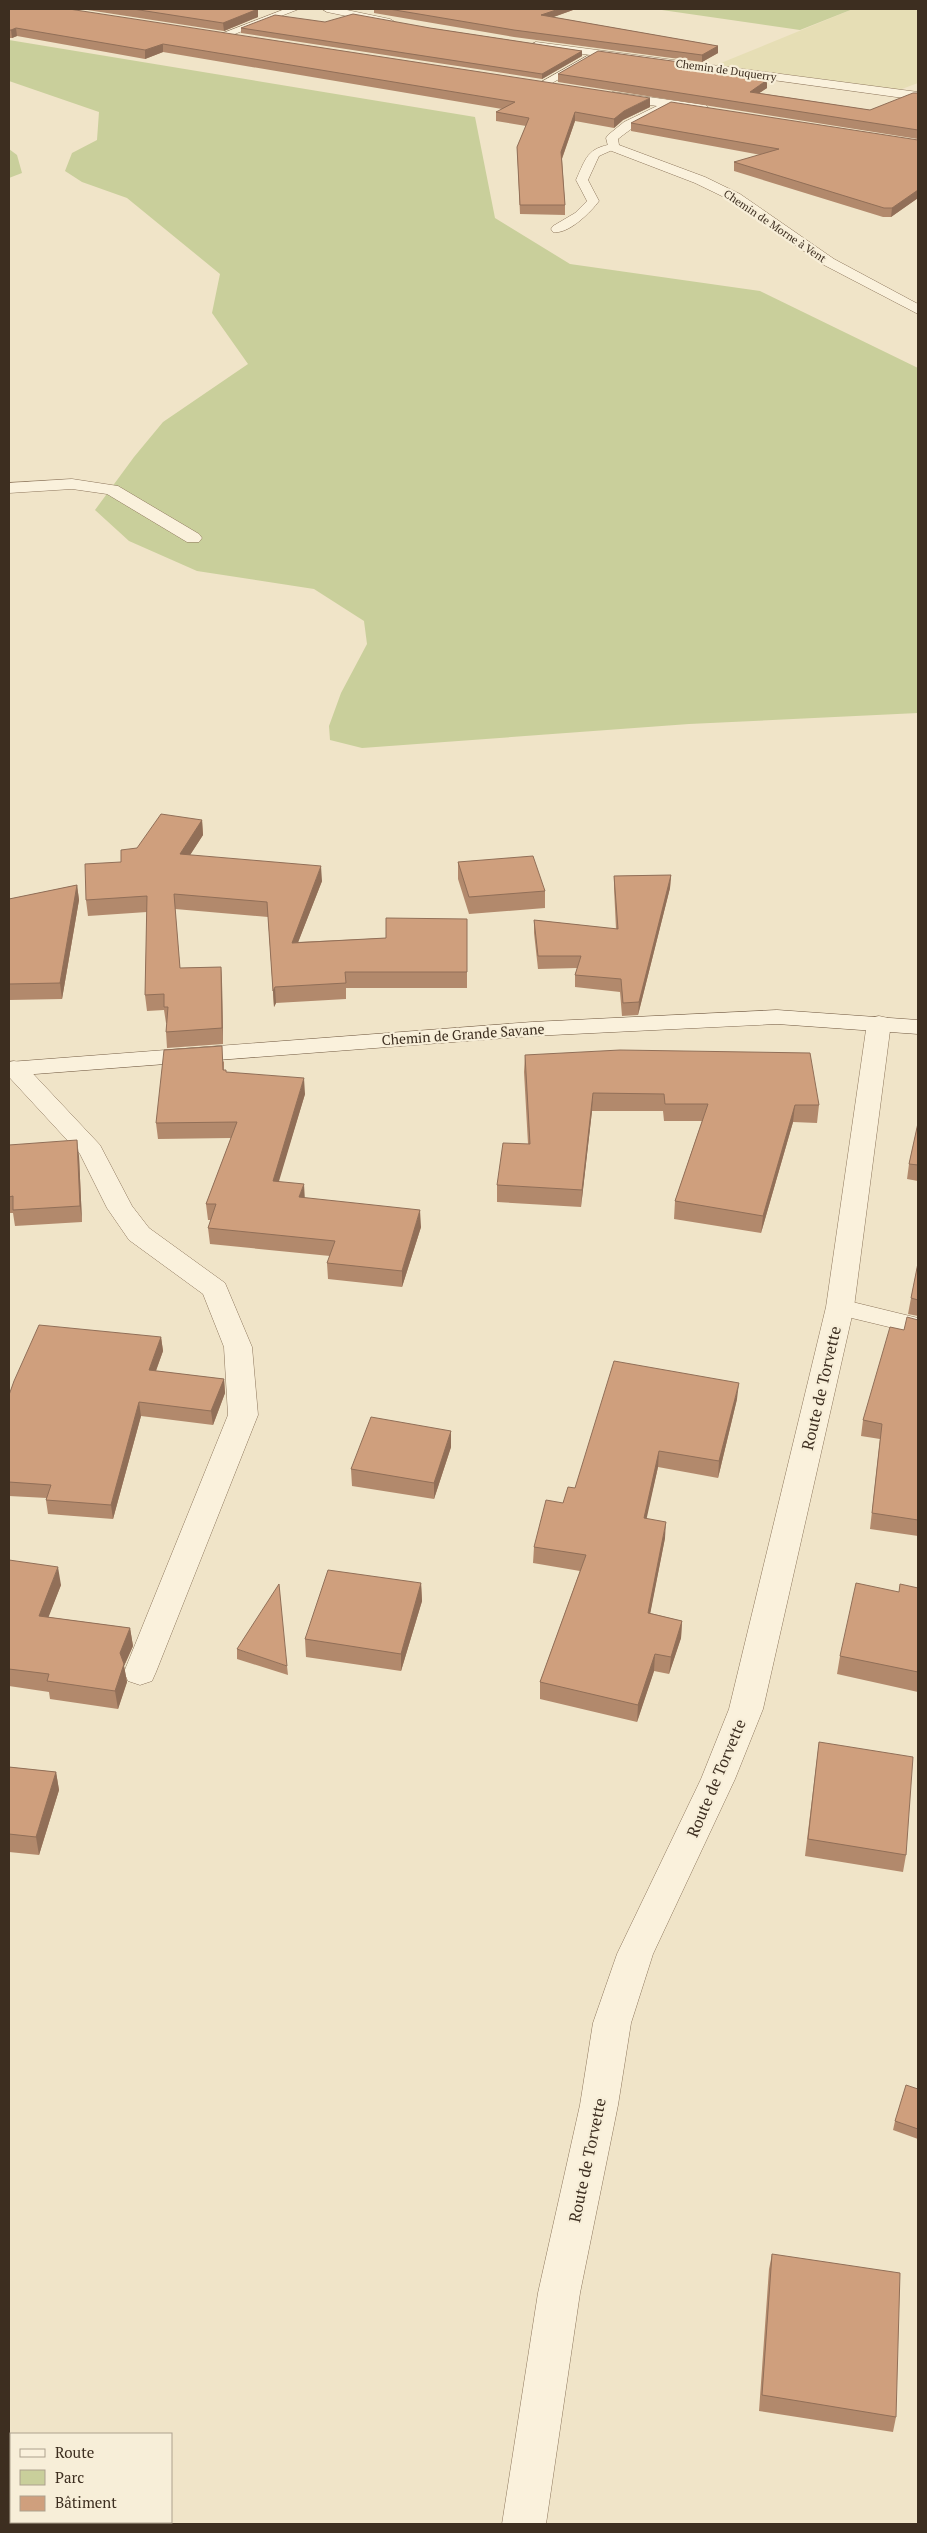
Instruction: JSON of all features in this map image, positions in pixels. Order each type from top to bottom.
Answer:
[{"type":"street","points":[[327,9],[405,25]]},
{"type":"street","points":[[219,34],[252,39]]},
{"type":"street","name":"Chemin de Duquerry","points":[[524,43],[918,96]]},
{"type":"street","points":[[536,84],[560,88]]},
{"type":"street","points":[[599,94],[713,110]]},
{"type":"street","points":[[613,147],[612,138],[628,125],[667,105]]},
{"type":"street","name":"Chemin de Morne à Vent","points":[[613,147],[700,180],[735,197],[828,262],[918,310]]},
{"type":"street","points":[[883,291],[909,287]]},
{"type":"street","points":[[9,488],[72,484],[112,490],[193,538]]},
{"type":"street","name":"Chemin de Grande Savane","points":[[10,1074],[532,1029],[777,1017],[918,1027]]},
{"type":"street","name":"Route de Torvette","points":[[524,2524],[559,2294],[599,2106],[612,2023],[635,1954],[718,1779],[746,1709],[840,1307],[878,1023]]},
{"type":"street","points":[[10,1074],[91,1151],[120,1208],[139,1234],[215,1289],[238,1347],[243,1414],[140,1672]]},
{"type":"lane","points":[[219,34],[294,9]]},
{"type":"lane","points":[[536,84],[598,52]]},
{"type":"lane","points":[[557,229],[579,216],[593,201],[582,180],[591,156],[599,149],[613,147]]},
{"type":"lane","points":[[840,1307],[918,1326]]},
{"type":"shaded area","points":[[853,9],[918,9],[918,83],[899,90],[716,65]]},
{"type":"green space","points":[[655,9],[853,9],[800,30]]},
{"type":"green space","points":[[9,40],[475,117],[495,218],[570,264],[760,291],[918,368],[918,713],[689,724],[362,748],[330,740],[329,726],[341,693],[367,644],[364,621],[314,589],[197,571],[129,541],[95,510],[134,457],[163,422],[248,364],[212,313],[220,274],[127,198],[82,182],[65,171],[72,153],[97,140],[99,112],[9,81]]},
{"type":"green space","points":[[9,149],[17,155],[22,173],[9,178]]},
{"type":"building","points":[[9,9],[69,9],[650,98],[624,111],[614,119],[575,112],[561,152],[565,205],[520,205],[517,147],[529,118],[496,112],[515,102],[163,44],[145,50],[16,28],[9,30]]},
{"type":"building","points":[[133,9],[258,9],[223,23]]},
{"type":"building","points":[[389,9],[559,9],[541,15],[718,46],[702,55],[514,30]]},
{"type":"building","points":[[353,14],[430,28],[582,51],[542,74],[241,28],[275,15],[325,22]]},
{"type":"building","points":[[598,51],[687,63],[678,67],[767,80],[750,92],[870,110],[913,93],[918,93],[918,130],[558,74]]},
{"type":"building","points":[[671,102],[918,140],[918,190],[892,208],[884,208],[734,162],[779,149],[631,123]]},
{"type":"building","points":[[161,814],[202,820],[180,854],[321,866],[292,943],[386,938],[386,918],[467,919],[467,972],[345,972],[346,983],[275,987],[273,991],[267,902],[174,894],[180,968],[221,967],[222,1028],[166,1032],[168,1007],[164,1007],[164,994],[145,995],[147,896],[86,900],[85,864],[121,862],[121,850],[137,848]]},
{"type":"building","points":[[533,856],[545,891],[469,897],[458,862]]},
{"type":"building","points":[[671,875],[639,1002],[623,1003],[621,979],[575,975],[581,956],[538,956],[534,920],[618,929],[614,876]]},
{"type":"building","points":[[77,885],[60,983],[9,984],[9,899]]},
{"type":"building","points":[[222,1046],[223,1070],[226,1070],[226,1072],[304,1078],[273,1181],[304,1184],[299,1197],[420,1210],[402,1271],[327,1263],[335,1241],[208,1228],[216,1204],[206,1204],[237,1122],[156,1123],[164,1050]]},
{"type":"building","points":[[620,1050],[810,1053],[819,1105],[795,1105],[763,1216],[675,1201],[708,1104],[665,1104],[664,1094],[593,1093],[582,1190],[497,1185],[503,1143],[530,1144],[525,1055]]},
{"type":"building","points":[[918,1123],[918,1165],[909,1164]]},
{"type":"building","points":[[77,1140],[80,1206],[13,1210],[13,1196],[9,1197],[9,1145]]},
{"type":"building","points":[[918,1263],[918,1300],[911,1298]]},
{"type":"building","points":[[907,1317],[918,1320],[918,1520],[872,1513],[882,1424],[863,1420],[890,1327],[904,1330]]},
{"type":"building","points":[[39,1325],[161,1337],[149,1370],[224,1379],[211,1411],[139,1402],[111,1505],[46,1500],[51,1485],[9,1482],[9,1395]]},
{"type":"building","points":[[614,1361],[739,1383],[719,1461],[659,1451],[644,1518],[666,1522],[648,1613],[682,1621],[671,1657],[655,1654],[638,1705],[540,1682],[586,1555],[534,1547],[546,1500],[563,1503],[568,1487],[575,1488]]},
{"type":"building","points":[[371,1417],[451,1431],[434,1483],[351,1469]]},
{"type":"building","points":[[9,1560],[58,1567],[39,1616],[130,1628],[120,1653],[124,1664],[115,1691],[47,1681],[49,1674],[9,1669]]},
{"type":"building","points":[[328,1570],[421,1583],[401,1654],[305,1639]]},
{"type":"building","points":[[856,1583],[899,1592],[900,1584],[918,1588],[918,1672],[840,1656]]},
{"type":"building","points":[[279,1584],[287,1666],[237,1649]]},
{"type":"building","points":[[819,1742],[913,1757],[906,1855],[808,1839]]},
{"type":"building","points":[[9,1767],[56,1772],[36,1837],[9,1834]]},
{"type":"building","points":[[906,2085],[918,2089],[918,2129],[895,2121]]},
{"type":"building","points":[[772,2254],[900,2273],[896,2417],[762,2395]]}]
